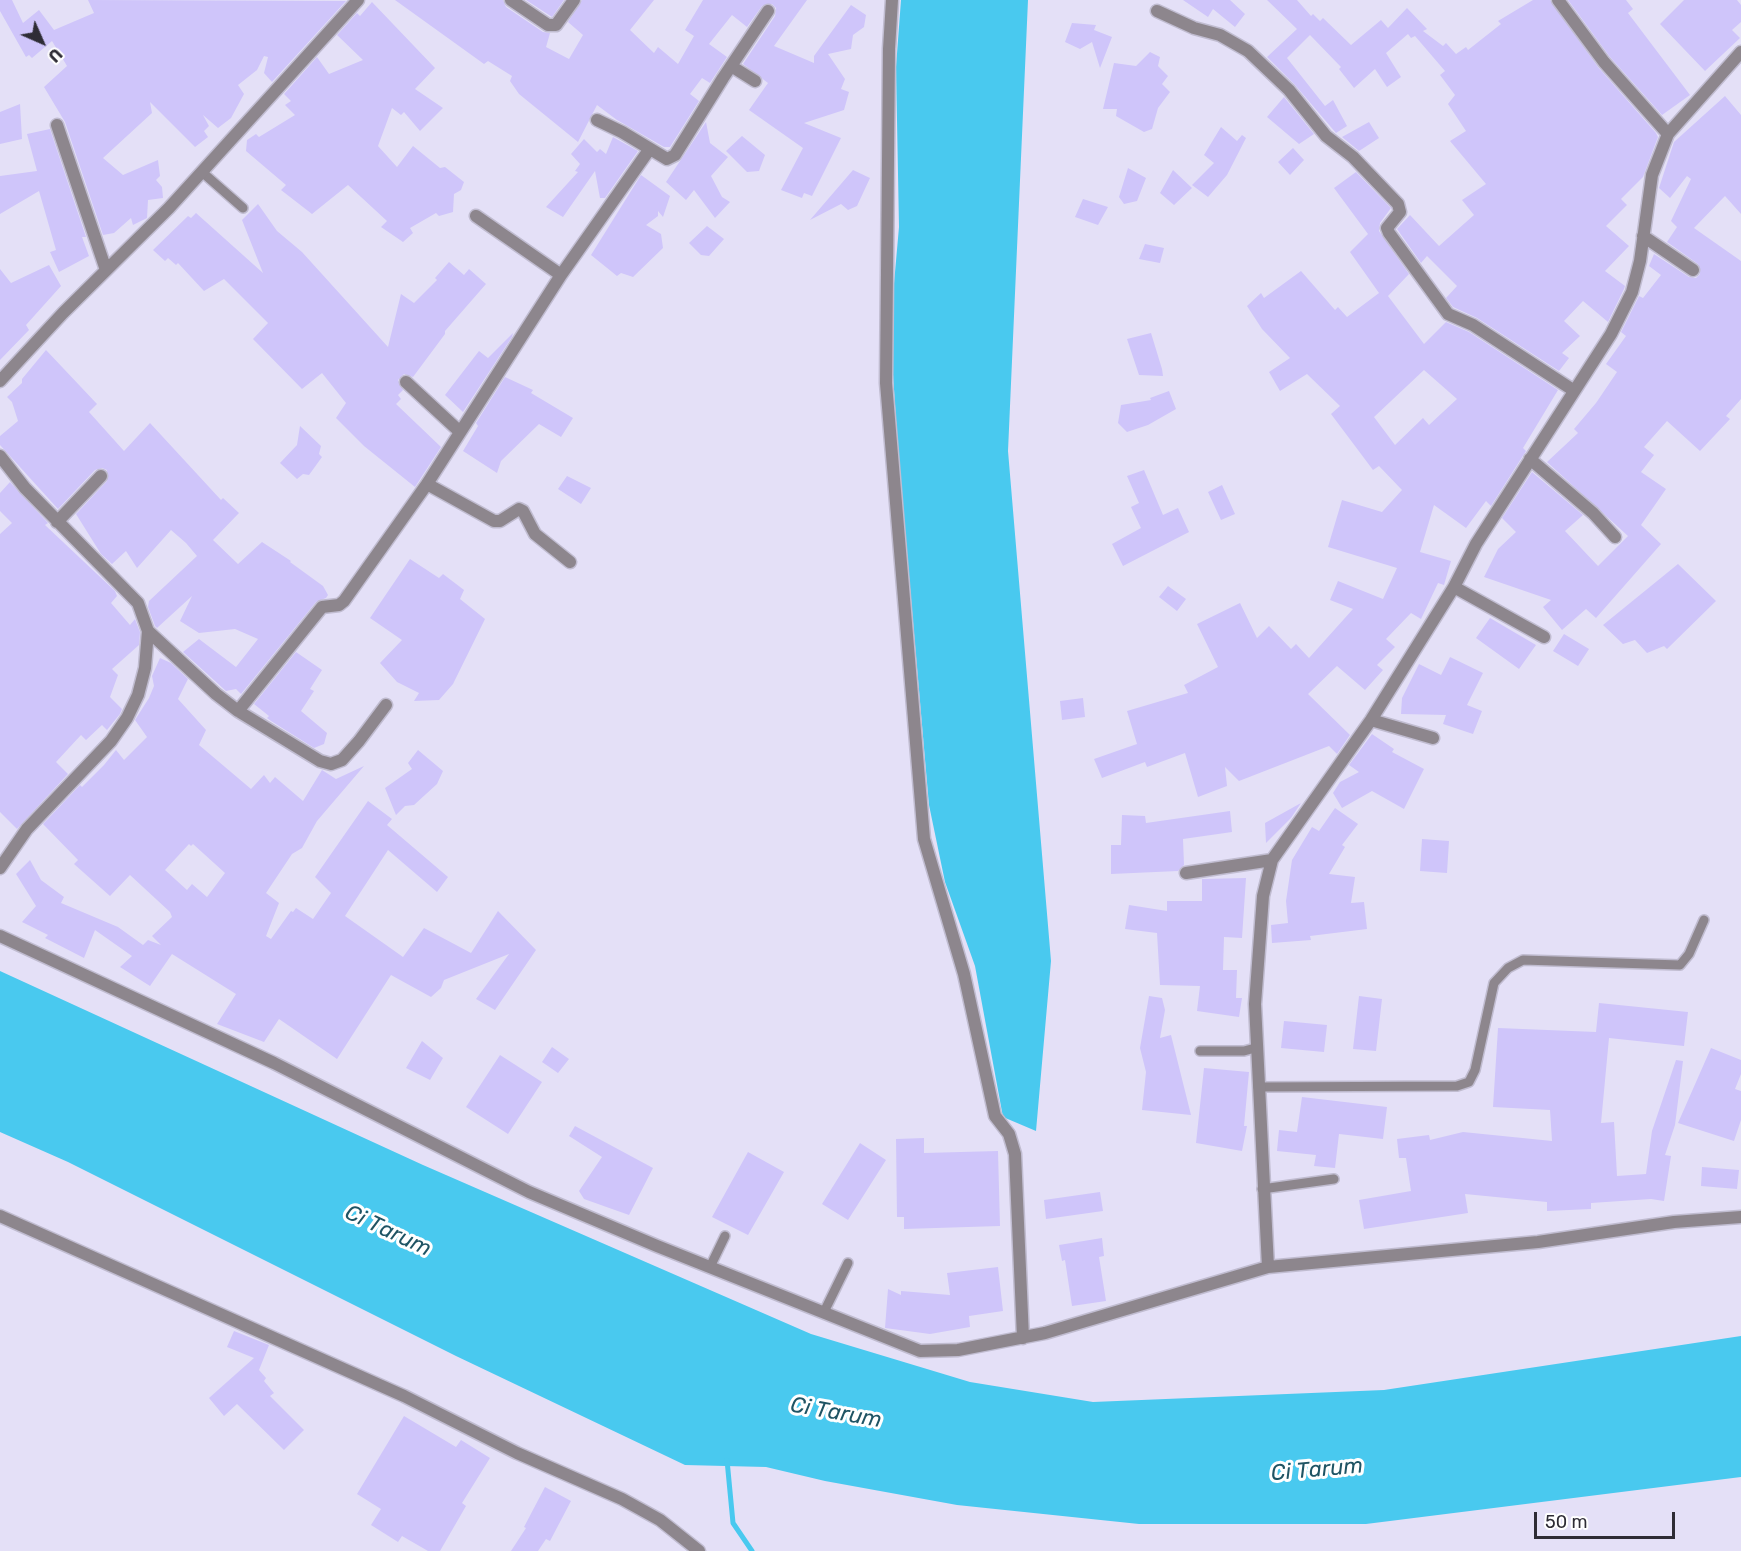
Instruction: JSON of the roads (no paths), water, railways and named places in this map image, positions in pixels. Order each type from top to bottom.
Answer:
[{"type":"street","points":[[0,381],[202,172],[358,0]]},
{"type":"street","points":[[512,0],[548,25],[556,25],[574,0]]},
{"type":"street","points":[[892,0],[889,49],[886,383],[924,839],[964,974],[995,1116],[1009,1134],[1014,1154],[1023,1338]]},
{"type":"street","points":[[1558,0],[1604,62],[1668,134]]},
{"type":"street","points":[[597,120],[667,159],[675,155],[768,11]]},
{"type":"street","points":[[1157,11],[1220,35],[1248,51],[1289,90],[1326,136],[1353,157],[1398,204],[1400,212],[1388,228],[1389,233],[1448,314],[1473,326],[1574,390]]},
{"type":"street","points":[[1268,1267],[1255,1048],[1255,1004],[1263,896],[1272,860],[1371,720],[1454,588],[1476,544],[1611,334],[1632,292],[1652,175],[1668,134],[1741,52]]},
{"type":"street","points":[[731,66],[755,81]]},
{"type":"street","points":[[57,124],[106,270]]},
{"type":"street","points":[[238,711],[322,607],[339,605],[344,601],[427,484],[561,275],[649,150]]},
{"type":"street","points":[[476,216],[561,275]]},
{"type":"street","points":[[1643,236],[1693,270]]},
{"type":"street","points":[[406,382],[459,432]]},
{"type":"street","points":[[0,456],[25,488],[138,603],[148,631],[145,668],[138,695],[127,718],[111,741],[27,829],[0,868]]},
{"type":"street","points":[[1530,459],[1593,513],[1615,537]]},
{"type":"street","points":[[57,522],[101,476]]},
{"type":"street","points":[[427,484],[494,521],[500,521],[519,509],[523,511],[535,534],[570,562]]},
{"type":"street","points":[[1454,588],[1544,637]]},
{"type":"street","points":[[148,631],[216,694],[238,711],[320,761],[331,764],[342,760],[386,705]]},
{"type":"street","points":[[1371,720],[1433,738]]},
{"type":"street","points":[[1186,873],[1272,860]]},
{"type":"street","points":[[0,936],[274,1063],[529,1192],[920,1351],[958,1350],[1023,1338],[1268,1267],[1538,1242],[1674,1222],[1741,1217]]},
{"type":"street","points":[[0,1216],[404,1396],[517,1453],[622,1499],[660,1520],[699,1551]]},
{"type":"lane","points":[[202,172],[243,208]]},
{"type":"lane","points":[[1258,1087],[1457,1086],[1469,1082],[1475,1070],[1494,983],[1508,968],[1522,960],[1680,965],[1689,954],[1704,920]]},
{"type":"lane","points":[[1200,1051],[1255,1048]]},
{"type":"lane","points":[[1262,1189],[1334,1179]]},
{"type":"lane","points":[[710,1267],[725,1236]]},
{"type":"lane","points":[[824,1311],[848,1263]]},
{"type":"water","points":[[901,0],[1028,0],[1008,451],[1051,961],[1036,1131],[1003,1117],[975,966],[945,882],[929,805],[898,450],[890,329],[899,227],[896,67]]},
{"type":"water","name":"Ci Tarum","points":[[0,971],[423,1165],[811,1334],[970,1382],[1093,1402],[1384,1390],[1741,1336],[1741,1477],[1366,1524],[1139,1524],[957,1505],[825,1481],[766,1467],[685,1465],[456,1356],[68,1162],[0,1132]]},
{"type":"waterway","points":[[727,1460],[733,1523],[752,1551]]}]
